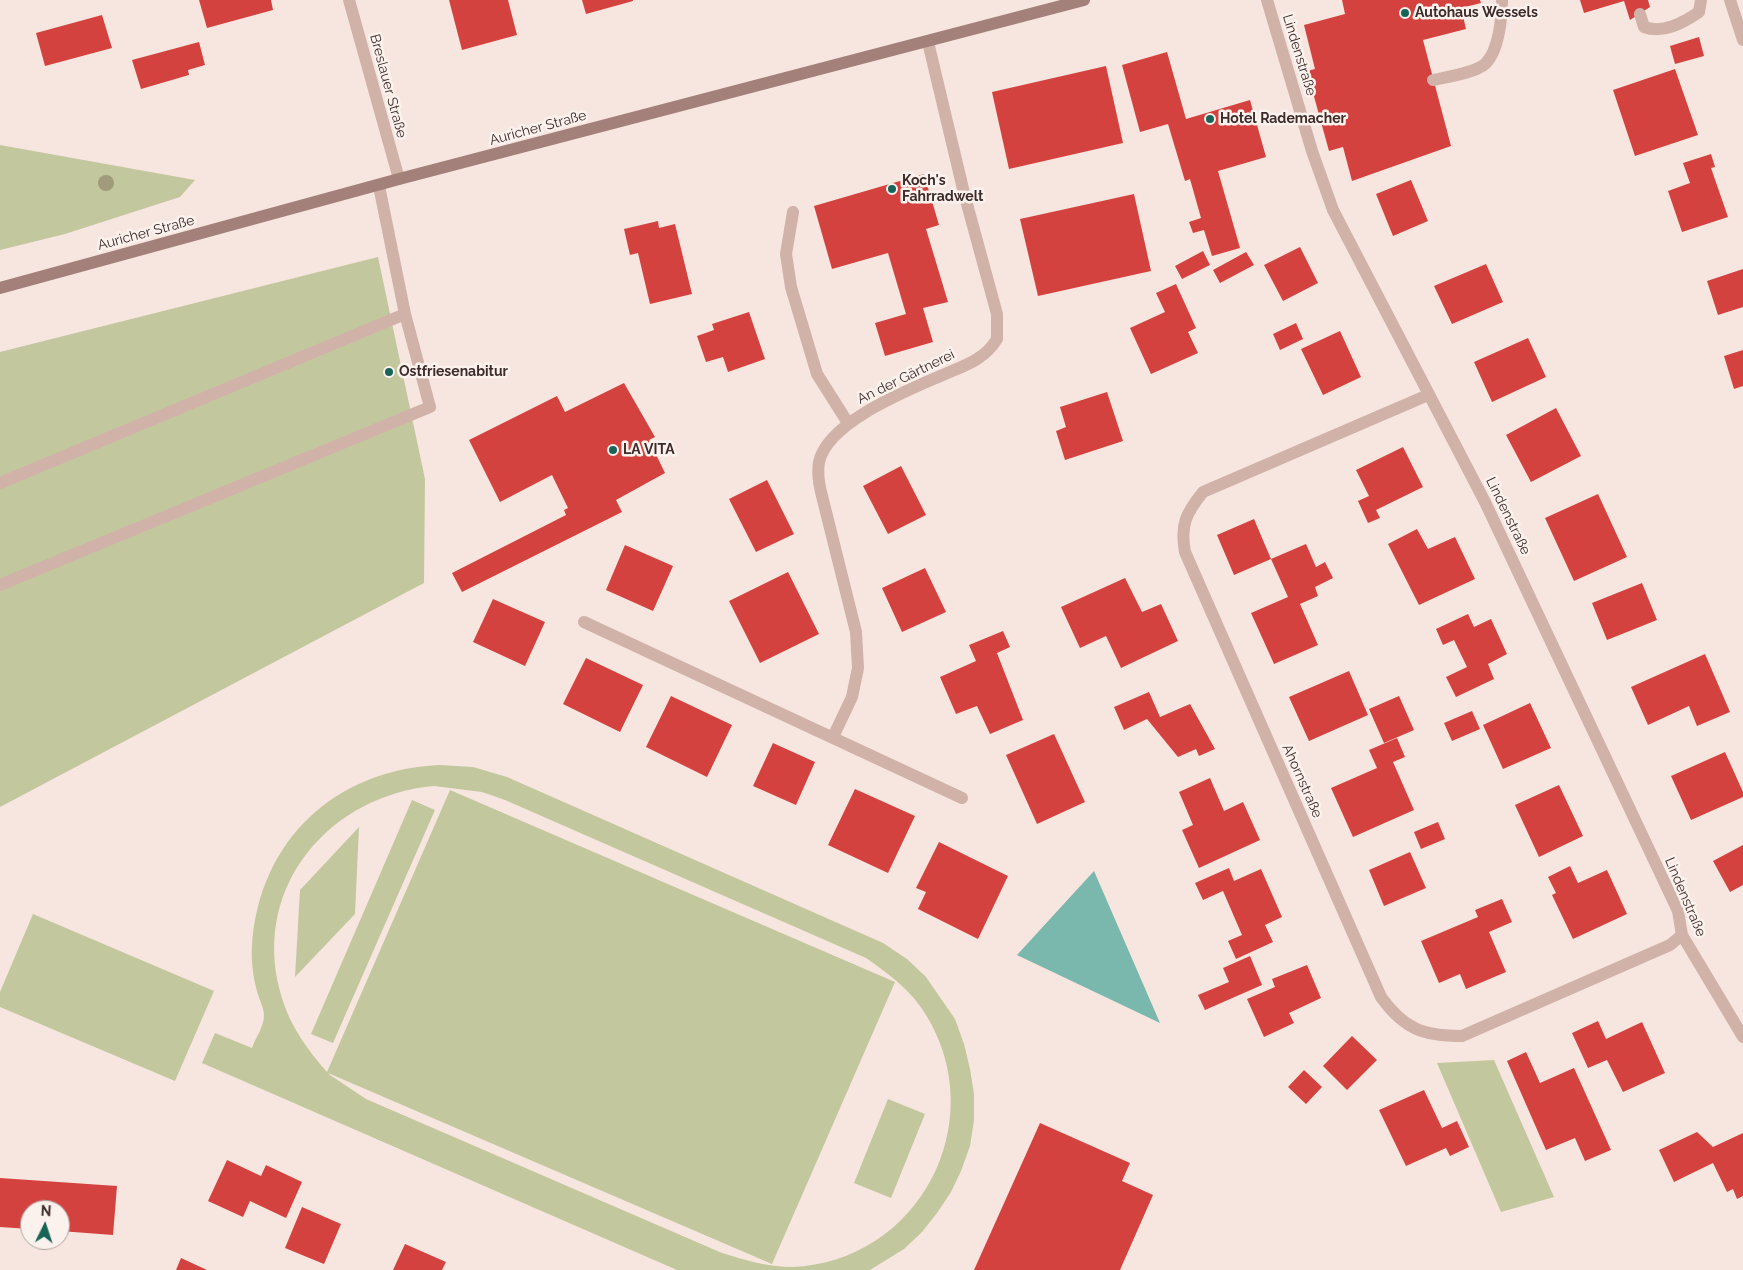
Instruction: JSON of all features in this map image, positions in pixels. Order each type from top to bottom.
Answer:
[{"type":"street","name":"Breslauer Straße","points":[[349,0],[399,179]]},
{"type":"street","name":"Auricher Straße","points":[[0,288],[399,179],[1084,0]]},
{"type":"street","name":"Lindenstraße","points":[[1267,0],[1312,151],[1333,210],[1494,520],[1678,911],[1682,935],[1743,1037]]},
{"type":"street","points":[[1433,80],[1486,64],[1499,36],[1502,0]]},
{"type":"street","points":[[1640,14],[1644,27],[1654,31],[1668,28],[1685,22],[1699,12],[1701,0]]},
{"type":"street","points":[[1730,0],[1743,40]]},
{"type":"street","name":"An der Gärtnerei","points":[[833,737],[852,697],[858,668],[856,632],[818,478],[819,461],[834,434],[848,423],[910,390],[982,358],[998,339],[997,314],[964,193],[928,42]]},
{"type":"street","points":[[0,585],[430,407],[406,314],[378,186]]},
{"type":"street","points":[[793,212],[786,254],[791,286],[817,374],[848,423]]},
{"type":"street","points":[[0,483],[406,314]]},
{"type":"street","name":"Ahornstraße","points":[[1428,395],[1203,492],[1185,519],[1182,536],[1185,552],[1381,997],[1395,1016],[1416,1030],[1438,1036],[1462,1036],[1670,945],[1682,935]]},
{"type":"street","points":[[584,622],[962,798]]},
{"type":"green space","points":[[0,145],[195,180],[180,197],[65,234],[0,250]]},
{"type":"green space","points":[[378,257],[425,479],[424,583],[0,807],[0,352]]},
{"type":"green space","points":[[439,765],[473,767],[507,777],[883,943],[907,959],[926,977],[955,1019],[964,1044],[974,1094],[974,1120],[970,1146],[961,1171],[951,1192],[922,1232],[904,1249],[870,1270],[677,1270],[202,1063],[215,1033],[252,1048],[261,1028],[264,1013],[254,980],[252,946],[258,908],[270,874],[287,843],[309,818],[336,797],[367,780],[401,770]],"holes":[[[434,786],[482,792],[505,800],[866,958],[891,976],[906,990],[926,1015],[944,1056],[951,1099],[946,1140],[931,1179],[908,1213],[876,1241],[837,1259],[792,1267],[757,1263],[722,1253],[366,1099],[330,1075],[328,1073],[772,1264],[895,982],[450,790],[327,1072],[299,1034],[283,1003],[274,952],[278,916],[289,882],[308,852],[333,827],[363,807],[397,793]]]},
{"type":"green space","points":[[412,800],[435,810],[333,1043],[311,1034]]},
{"type":"green space","points":[[359,827],[355,914],[295,977],[300,890]]},
{"type":"green space","points":[[33,914],[214,991],[175,1081],[0,1007],[0,992]]},
{"type":"green space","points":[[1494,1060],[1554,1197],[1501,1212],[1437,1063]]},
{"type":"green space","points":[[888,1099],[925,1114],[891,1198],[854,1183]]},
{"type":"water","points":[[1094,871],[1160,1023],[1017,955]]},
{"type":"building","points":[[199,0],[271,0],[273,10],[207,28]]},
{"type":"building","points":[[449,0],[508,0],[517,35],[462,50]]},
{"type":"building","points":[[582,0],[633,0],[633,1],[586,14]]},
{"type":"building","points":[[1342,0],[1480,0],[1481,3],[1461,8],[1466,29],[1423,40],[1451,146],[1352,181],[1343,147],[1329,151],[1307,71],[1315,69],[1304,25],[1345,14]]},
{"type":"building","points":[[1580,0],[1648,0],[1650,7],[1630,20],[1624,1],[1584,13]]},
{"type":"building","points":[[102,15],[112,48],[45,66],[36,33]]},
{"type":"building","points":[[1699,37],[1704,56],[1675,64],[1670,46]]},
{"type":"building","points":[[199,42],[205,65],[188,70],[189,75],[141,89],[132,60]]},
{"type":"building","points":[[1167,52],[1186,119],[1250,100],[1266,157],[1218,171],[1240,248],[1212,256],[1204,230],[1193,233],[1189,222],[1201,218],[1190,179],[1185,181],[1168,124],[1140,132],[1122,65]]},
{"type":"building","points":[[1106,66],[1123,143],[1009,169],[992,92]]},
{"type":"building","points":[[1675,69],[1698,135],[1635,156],[1613,90]]},
{"type":"building","points":[[1711,154],[1715,167],[1711,168],[1728,217],[1682,232],[1668,191],[1690,183],[1683,163]]},
{"type":"building","points":[[924,174],[939,225],[926,229],[948,302],[923,308],[933,342],[885,356],[875,323],[906,314],[888,253],[832,269],[814,206]]},
{"type":"building","points":[[1411,180],[1428,221],[1393,236],[1376,194]]},
{"type":"building","points":[[1134,194],[1151,271],[1038,296],[1020,219]]},
{"type":"building","points":[[658,221],[659,228],[675,224],[692,294],[650,304],[638,253],[630,255],[624,229]]},
{"type":"building","points":[[1300,247],[1318,283],[1283,301],[1264,265]]},
{"type":"building","points":[[1203,251],[1210,265],[1182,279],[1175,266]]},
{"type":"building","points":[[1246,252],[1254,265],[1220,283],[1213,270]]},
{"type":"building","points":[[1486,264],[1503,302],[1452,324],[1434,286]]},
{"type":"building","points":[[1743,269],[1743,307],[1718,315],[1707,281]]},
{"type":"building","points":[[1176,284],[1196,328],[1188,332],[1198,353],[1151,374],[1130,328],[1165,312],[1156,293]]},
{"type":"building","points":[[749,312],[765,359],[728,372],[723,357],[706,362],[697,336],[714,330],[712,324]]},
{"type":"building","points":[[1296,323],[1303,339],[1280,350],[1273,334]]},
{"type":"building","points":[[1340,331],[1361,377],[1323,395],[1301,349]]},
{"type":"building","points":[[1528,338],[1546,377],[1492,402],[1474,362]]},
{"type":"building","points":[[1743,350],[1743,386],[1734,389],[1724,356]]},
{"type":"building","points":[[624,383],[655,437],[649,440],[665,473],[616,500],[622,512],[462,592],[452,573],[566,515],[564,510],[568,508],[552,475],[500,502],[469,440],[557,396],[565,412]]},
{"type":"building","points":[[1107,392],[1123,441],[1065,460],[1056,431],[1066,427],[1060,407]]},
{"type":"building","points":[[1556,408],[1581,456],[1531,482],[1506,435]]},
{"type":"building","points":[[1403,447],[1423,487],[1376,510],[1380,518],[1368,523],[1358,501],[1369,496],[1356,470]]},
{"type":"building","points":[[901,466],[926,515],[888,534],[863,486]]},
{"type":"building","points":[[767,480],[794,534],[756,552],[729,499]]},
{"type":"building","points":[[1598,494],[1627,557],[1574,581],[1545,518]]},
{"type":"building","points":[[1254,519],[1271,559],[1234,575],[1217,535]]},
{"type":"building","points":[[1417,529],[1428,549],[1455,537],[1475,579],[1419,605],[1388,544]]},
{"type":"building","points":[[1306,544],[1316,567],[1325,562],[1333,578],[1315,587],[1318,596],[1300,604],[1318,645],[1274,664],[1251,613],[1288,597],[1271,559]]},
{"type":"building","points":[[625,545],[673,566],[653,611],[606,590]]},
{"type":"building","points":[[925,568],[946,612],[902,632],[882,588]]},
{"type":"building","points":[[788,572],[819,634],[760,663],[729,601]]},
{"type":"building","points":[[1125,578],[1142,612],[1161,604],[1178,641],[1121,668],[1106,636],[1080,648],[1061,607]]},
{"type":"building","points":[[1642,583],[1657,620],[1607,640],[1592,603]]},
{"type":"building","points":[[493,599],[545,622],[525,666],[473,642]]},
{"type":"building","points":[[1468,614],[1474,627],[1491,619],[1507,654],[1488,664],[1494,679],[1456,697],[1446,677],[1467,667],[1454,640],[1443,645],[1436,629]]},
{"type":"building","points":[[1003,631],[1010,647],[997,653],[1023,720],[990,734],[977,706],[956,714],[940,677],[976,661],[969,645]]},
{"type":"building","points":[[1705,654],[1730,712],[1697,726],[1689,706],[1648,725],[1631,687]]},
{"type":"building","points":[[586,658],[643,685],[620,732],[563,704]]},
{"type":"building","points":[[1349,671],[1368,715],[1309,741],[1289,697]]},
{"type":"building","points":[[1149,692],[1160,717],[1190,704],[1215,749],[1199,756],[1196,749],[1178,757],[1147,719],[1124,730],[1114,707]]},
{"type":"building","points":[[671,696],[732,725],[707,777],[646,747]]},
{"type":"building","points":[[1399,696],[1414,730],[1384,743],[1369,709]]},
{"type":"building","points":[[1530,703],[1551,748],[1503,769],[1483,725]]},
{"type":"building","points":[[1472,711],[1480,729],[1452,741],[1444,723]]},
{"type":"building","points":[[1054,734],[1085,802],[1037,824],[1006,755]]},
{"type":"building","points":[[1397,738],[1405,757],[1393,762],[1414,810],[1353,837],[1331,788],[1377,768],[1369,750]]},
{"type":"building","points":[[773,743],[815,762],[796,805],[753,786]]},
{"type":"building","points":[[1725,752],[1743,792],[1743,797],[1691,820],[1671,776]]},
{"type":"building","points":[[1210,778],[1224,811],[1243,802],[1260,840],[1199,868],[1182,830],[1193,825],[1179,792]]},
{"type":"building","points":[[1559,785],[1583,836],[1539,857],[1515,805]]},
{"type":"building","points":[[855,789],[915,816],[888,873],[828,845]]},
{"type":"building","points":[[1438,822],[1445,839],[1421,849],[1414,832]]},
{"type":"building","points":[[939,842],[1008,876],[978,939],[918,909],[926,892],[916,888]]},
{"type":"building","points":[[1743,845],[1743,885],[1730,892],[1713,861]]},
{"type":"building","points":[[1410,852],[1426,888],[1384,906],[1369,870]]},
{"type":"building","points":[[1570,866],[1578,883],[1607,870],[1627,914],[1573,939],[1552,895],[1556,893],[1548,877]]},
{"type":"building","points":[[1229,868],[1234,881],[1261,869],[1282,917],[1265,925],[1273,942],[1236,959],[1228,941],[1242,935],[1223,891],[1203,900],[1195,883]]},
{"type":"building","points":[[1502,899],[1512,922],[1489,932],[1506,972],[1466,989],[1460,974],[1439,983],[1421,941],[1478,917],[1475,910]]},
{"type":"building","points":[[1250,956],[1262,985],[1205,1010],[1198,995],[1229,982],[1223,968]]},
{"type":"building","points":[[1307,965],[1321,998],[1289,1013],[1294,1023],[1264,1037],[1247,999],[1275,987],[1272,979]]},
{"type":"building","points":[[1598,1021],[1606,1039],[1642,1022],[1665,1073],[1623,1092],[1607,1060],[1588,1068],[1572,1033]]},
{"type":"building","points":[[1352,1036],[1377,1060],[1347,1090],[1323,1066]]},
{"type":"building","points":[[1526,1052],[1540,1083],[1574,1068],[1611,1150],[1585,1161],[1575,1138],[1546,1150],[1507,1061]]},
{"type":"building","points":[[1304,1070],[1322,1087],[1306,1104],[1288,1087]]},
{"type":"building","points":[[1424,1090],[1442,1128],[1457,1121],[1469,1147],[1450,1156],[1446,1148],[1406,1166],[1379,1110]]},
{"type":"building","points":[[1040,1123],[1130,1163],[1122,1181],[1153,1195],[1120,1270],[974,1270]]},
{"type":"building","points":[[1697,1132],[1713,1147],[1743,1133],[1743,1196],[1737,1199],[1733,1189],[1727,1192],[1713,1163],[1674,1182],[1659,1150]]},
{"type":"building","points":[[227,1160],[261,1176],[266,1165],[302,1182],[286,1218],[250,1201],[243,1217],[208,1201]]},
{"type":"building","points":[[0,1178],[117,1186],[113,1235],[70,1232],[70,1200],[20,1200],[20,1228],[0,1227]]},
{"type":"building","points":[[302,1207],[341,1224],[324,1264],[285,1248]]},
{"type":"building","points":[[405,1244],[446,1262],[442,1270],[393,1270]]},
{"type":"building","points":[[181,1258],[207,1270],[176,1270]]},
{"type":"place","name":"Autohaus Wessels","points":[[1405,13]]},
{"type":"place","name":"Hotel Rademacher","points":[[1210,119]]},
{"type":"place","name":"Koch's Fahrradwelt","points":[[892,189]]},
{"type":"place","name":"Ostfriesenabitur","points":[[389,372]]},
{"type":"place","name":"LA VITA","points":[[613,450]]}]
